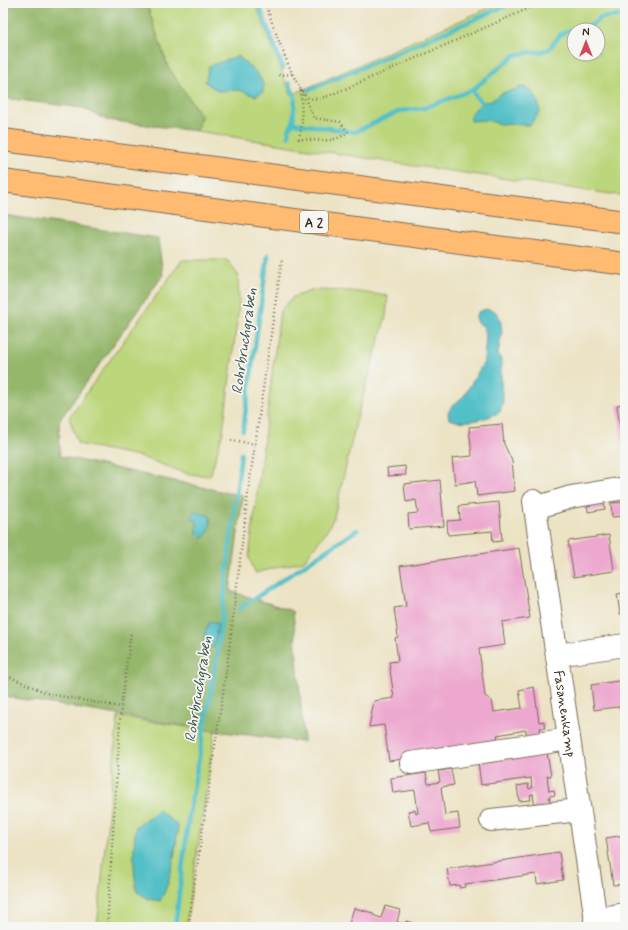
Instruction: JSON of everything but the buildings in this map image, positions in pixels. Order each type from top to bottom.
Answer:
[{"type":"highway","points":[[3,140],[625,222]]},
{"type":"highway","name":"A 2","points":[[3,181],[625,264]]},
{"type":"street","name":"Fasanenkamp","points":[[596,923],[534,505],[625,488]]},
{"type":"street","points":[[556,655],[625,645]]},
{"type":"street","points":[[411,763],[569,739]]},
{"type":"street","points":[[491,820],[579,810]]},
{"type":"street","points":[[596,923],[625,914]]},
{"type":"path","points":[[265,3],[292,74],[301,91],[314,118],[340,122],[348,132],[331,141],[299,139],[302,124],[301,91]]},
{"type":"path","points":[[301,91],[308,98],[329,96],[541,3]]},
{"type":"path","points":[[279,75],[292,74]]},
{"type":"path","points":[[188,927],[228,659],[255,444],[282,258]]},
{"type":"path","points":[[231,440],[255,444]]},
{"type":"path","points":[[107,927],[121,707],[131,632]]},
{"type":"path","points":[[3,674],[49,694],[121,707]]},
{"type":"green space","points":[[3,3],[140,3],[148,8],[168,67],[201,116],[197,131],[106,120],[83,108],[3,98]]},
{"type":"green space","points":[[140,3],[255,3],[291,95],[500,3],[625,3],[625,196],[402,164],[197,131],[201,116],[168,67],[148,8]]},
{"type":"green space","points":[[3,215],[158,238],[163,275],[59,421],[60,456],[243,496],[230,591],[293,611],[304,742],[215,731],[3,696]]},
{"type":"green space","points":[[182,260],[227,260],[238,275],[239,306],[223,432],[210,476],[188,474],[138,456],[78,444],[69,417]]},
{"type":"green space","points":[[314,290],[351,291],[388,296],[386,316],[359,410],[334,517],[328,529],[304,561],[255,573],[249,557],[280,311],[293,297]]},
{"type":"green space","points":[[118,717],[215,731],[186,927],[97,927]]},
{"type":"water","points":[[238,56],[257,73],[264,85],[263,92],[255,96],[239,90],[218,91],[205,82],[209,66]]},
{"type":"water","points":[[522,87],[533,92],[539,107],[540,112],[530,125],[501,124],[486,120],[471,121],[471,114],[482,102],[493,100],[500,94]]},
{"type":"water","points":[[486,309],[495,311],[500,318],[502,331],[498,354],[501,360],[501,385],[503,401],[500,412],[475,420],[455,421],[449,419],[448,413],[452,406],[464,396],[484,362],[486,334],[483,326],[478,323],[476,317],[478,312]]},
{"type":"water","points":[[194,511],[210,516],[210,528],[202,538],[197,533],[197,521],[191,518]]},
{"type":"water","points":[[210,621],[218,624],[214,648],[203,646],[205,632]]},
{"type":"water","points":[[159,810],[178,826],[171,874],[160,901],[149,899],[137,892],[134,859],[136,826]]},
{"type":"waterway","points":[[258,3],[283,68]]},
{"type":"waterway","points":[[309,90],[513,3]]},
{"type":"waterway","name":"Rohrbruchgraben","points":[[595,22],[600,18],[625,15]]},
{"type":"waterway","name":"Rohrbruchgraben","points":[[288,137],[289,129],[293,123],[355,132],[400,111],[424,108],[472,90],[515,55],[541,52],[549,49],[560,35],[566,32]]},
{"type":"waterway","points":[[289,83],[295,97],[293,123]]},
{"type":"waterway","points":[[472,90],[477,98],[482,102]]},
{"type":"waterway","name":"Rohrbruchgraben","points":[[243,430],[268,255]]},
{"type":"waterway","name":"Rohrbruchgraben","points":[[175,927],[189,813],[217,656],[241,454]]},
{"type":"waterway","points":[[239,609],[357,530]]}]
